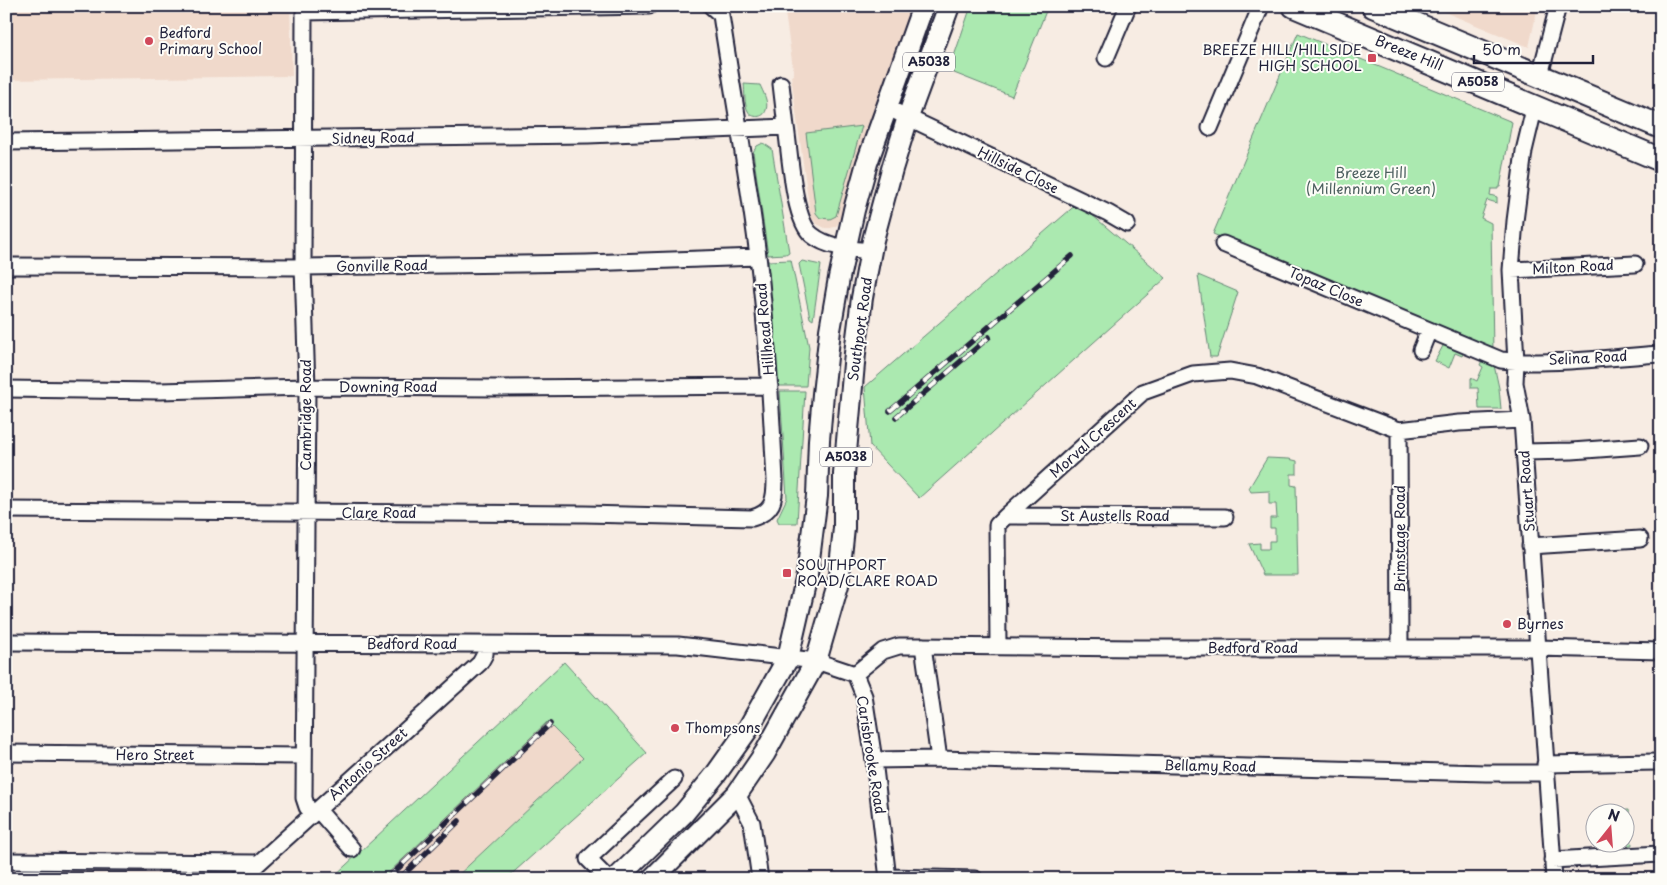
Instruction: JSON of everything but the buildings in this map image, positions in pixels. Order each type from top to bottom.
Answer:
[{"type":"highway","name":"Breeze Hill","points":[[1294,6],[1535,105],[1661,160]]},
{"type":"highway","name":"A5058","points":[[1373,6],[1661,127]]},
{"type":"main road","name":"Southport Road","points":[[788,658],[808,575],[817,496],[819,440],[830,330],[846,248],[867,163],[923,6]]},
{"type":"main road","name":"Southport Road","points":[[816,661],[838,585],[844,528],[844,474],[862,298],[892,169],[908,117],[949,6]]},
{"type":"main road","name":"A5038","points":[[616,879],[684,813],[716,774],[748,729],[788,658]]},
{"type":"main road","name":"A5038","points":[[652,879],[737,794],[766,753],[816,661]]},
{"type":"street","points":[[615,7],[649,6]]},
{"type":"street","name":"Hillhead Road","points":[[711,6],[722,15],[740,129],[758,257],[770,386],[775,495],[774,502],[766,511],[752,518]]},
{"type":"street","points":[[1106,58],[1128,6]]},
{"type":"street","points":[[1210,128],[1261,6]]},
{"type":"street","points":[[1540,75],[1558,6]]},
{"type":"street","name":"Cambridge Road","points":[[352,848],[316,812],[307,807],[304,798],[306,387],[303,267],[304,12],[615,7]]},
{"type":"street","points":[[781,84],[797,208],[801,220],[812,235],[822,241],[846,248],[872,252]]},
{"type":"street","name":"Stuart Road","points":[[1535,105],[1524,151],[1511,270],[1516,362],[1515,383],[1522,420],[1554,879]]},
{"type":"street","name":"Hillside Close","points":[[886,107],[1108,212],[1127,224]]},
{"type":"street","points":[[740,129],[786,127]]},
{"type":"street","name":"Sidney Road","points":[[6,142],[588,135],[740,129]]},
{"type":"street","name":"Topaz Close","points":[[1223,244],[1501,360],[1516,362]]},
{"type":"street","name":"Gonville Road","points":[[6,266],[303,267],[586,263],[758,257]]},
{"type":"street","name":"Milton Road","points":[[1511,270],[1635,264]]},
{"type":"street","points":[[1421,350],[1429,330]]},
{"type":"street","name":"Selina Road","points":[[1516,362],[1661,354]]},
{"type":"street","name":"Morval Crescent","points":[[998,646],[997,525],[1143,392],[1193,374],[1230,371],[1257,376],[1399,430],[1459,423],[1522,420]]},
{"type":"street","name":"Downing Road","points":[[6,389],[160,391],[246,387],[509,388],[770,386]]},
{"type":"street","name":"Brimstage Road","points":[[1399,430],[1400,648]]},
{"type":"street","points":[[1524,452],[1640,446]]},
{"type":"street","name":"Clare Road","points":[[6,510],[585,514],[752,518]]},
{"type":"street","name":"St Austells Road","points":[[1006,516],[1225,516]]},
{"type":"street","points":[[1530,546],[1640,538]]},
{"type":"street","name":"Bedford Road","points":[[6,642],[678,645],[816,661]]},
{"type":"street","name":"Antonio Street","points":[[241,879],[480,663],[485,654],[485,644]]},
{"type":"street","name":"Bedford Road","points":[[855,674],[883,651],[899,646],[1537,648],[1661,651]]},
{"type":"street","points":[[923,646],[939,759]]},
{"type":"street","points":[[816,661],[855,674]]},
{"type":"street","name":"Carisbrooke Road","points":[[855,674],[864,696],[874,760],[887,878]]},
{"type":"street","name":"Hero Street","points":[[6,753],[304,756]]},
{"type":"street","name":"Bellamy Road","points":[[874,760],[939,759],[1486,773],[1657,762]]},
{"type":"street","points":[[608,879],[588,859],[674,779]]},
{"type":"street","points":[[737,794],[752,824],[760,879]]},
{"type":"street","points":[[1552,860],[1660,854]]},
{"type":"street","points":[[6,861],[257,864]]},
{"type":"street","points":[[887,878],[974,879]]},
{"type":"shaded area","name":"Bedford Primary School","points":[[6,6],[290,6],[292,76],[6,80]]},
{"type":"shaded area","points":[[784,6],[913,6],[873,117],[842,219],[836,226],[831,228],[825,228],[817,224],[812,219],[810,213],[791,76],[794,75]]},
{"type":"shaded area","points":[[1430,6],[1538,6],[1529,47]]},
{"type":"shaded area","points":[[547,721],[583,758],[454,879],[382,879]]},
{"type":"green space","points":[[971,6],[1048,6],[1012,96],[949,71]]},
{"type":"green space","name":"Breeze Hill (Millennium Green)","points":[[1298,33],[1512,122],[1500,187],[1498,189],[1491,189],[1490,195],[1497,197],[1497,203],[1487,200],[1481,218],[1491,223],[1493,353],[1213,234]]},
{"type":"green space","points":[[744,84],[760,85],[767,104],[763,115],[755,116],[748,111],[745,101]]},
{"type":"green space","points":[[862,126],[836,216],[830,219],[820,218],[816,213],[806,133]]},
{"type":"green space","points":[[763,143],[772,149],[789,252],[786,254],[768,255],[753,152],[757,146]]},
{"type":"green space","points":[[1078,203],[1166,278],[919,498],[870,446],[865,387]]},
{"type":"green space","points":[[791,260],[809,347],[806,386],[778,386],[768,261]]},
{"type":"green space","points":[[802,261],[821,265],[813,320],[810,318],[799,264]]},
{"type":"green space","points":[[1198,275],[1238,292],[1217,357],[1210,357]]},
{"type":"green space","points":[[1445,342],[1465,350],[1462,356],[1455,353],[1449,368],[1435,361]]},
{"type":"green space","points":[[1483,358],[1494,365],[1501,409],[1479,409],[1478,388],[1471,388],[1471,378],[1477,381],[1483,367],[1480,365]]},
{"type":"green space","points":[[780,391],[805,391],[797,523],[779,523],[777,519],[787,498]]},
{"type":"green space","points":[[1267,458],[1297,461],[1297,474],[1291,474],[1291,485],[1296,486],[1298,575],[1263,575],[1249,544],[1260,543],[1260,549],[1269,549],[1269,541],[1275,541],[1275,528],[1270,528],[1270,518],[1277,518],[1276,504],[1269,504],[1269,491],[1251,492],[1249,488]]},
{"type":"green space","points":[[564,662],[647,753],[506,879],[454,879],[583,758],[547,722],[382,879],[331,879]]},
{"type":"railway","points":[[890,411],[1072,256]]},
{"type":"railway","points":[[896,417],[989,337]]},
{"type":"railway","points":[[387,879],[550,724]]},
{"type":"railway","points":[[399,879],[459,821]]},
{"type":"place","name":"Bedford Primary School","points":[[149,41]]},
{"type":"place","name":"BREEZE HILL/HILLSIDE HIGH SCHOOL","points":[[1372,58]]},
{"type":"place","name":"SOUTHPORT ROAD/CLARE ROAD","points":[[787,573]]},
{"type":"place","name":"Byrnes","points":[[1507,624]]},
{"type":"place","name":"Thompsons","points":[[675,728]]}]
